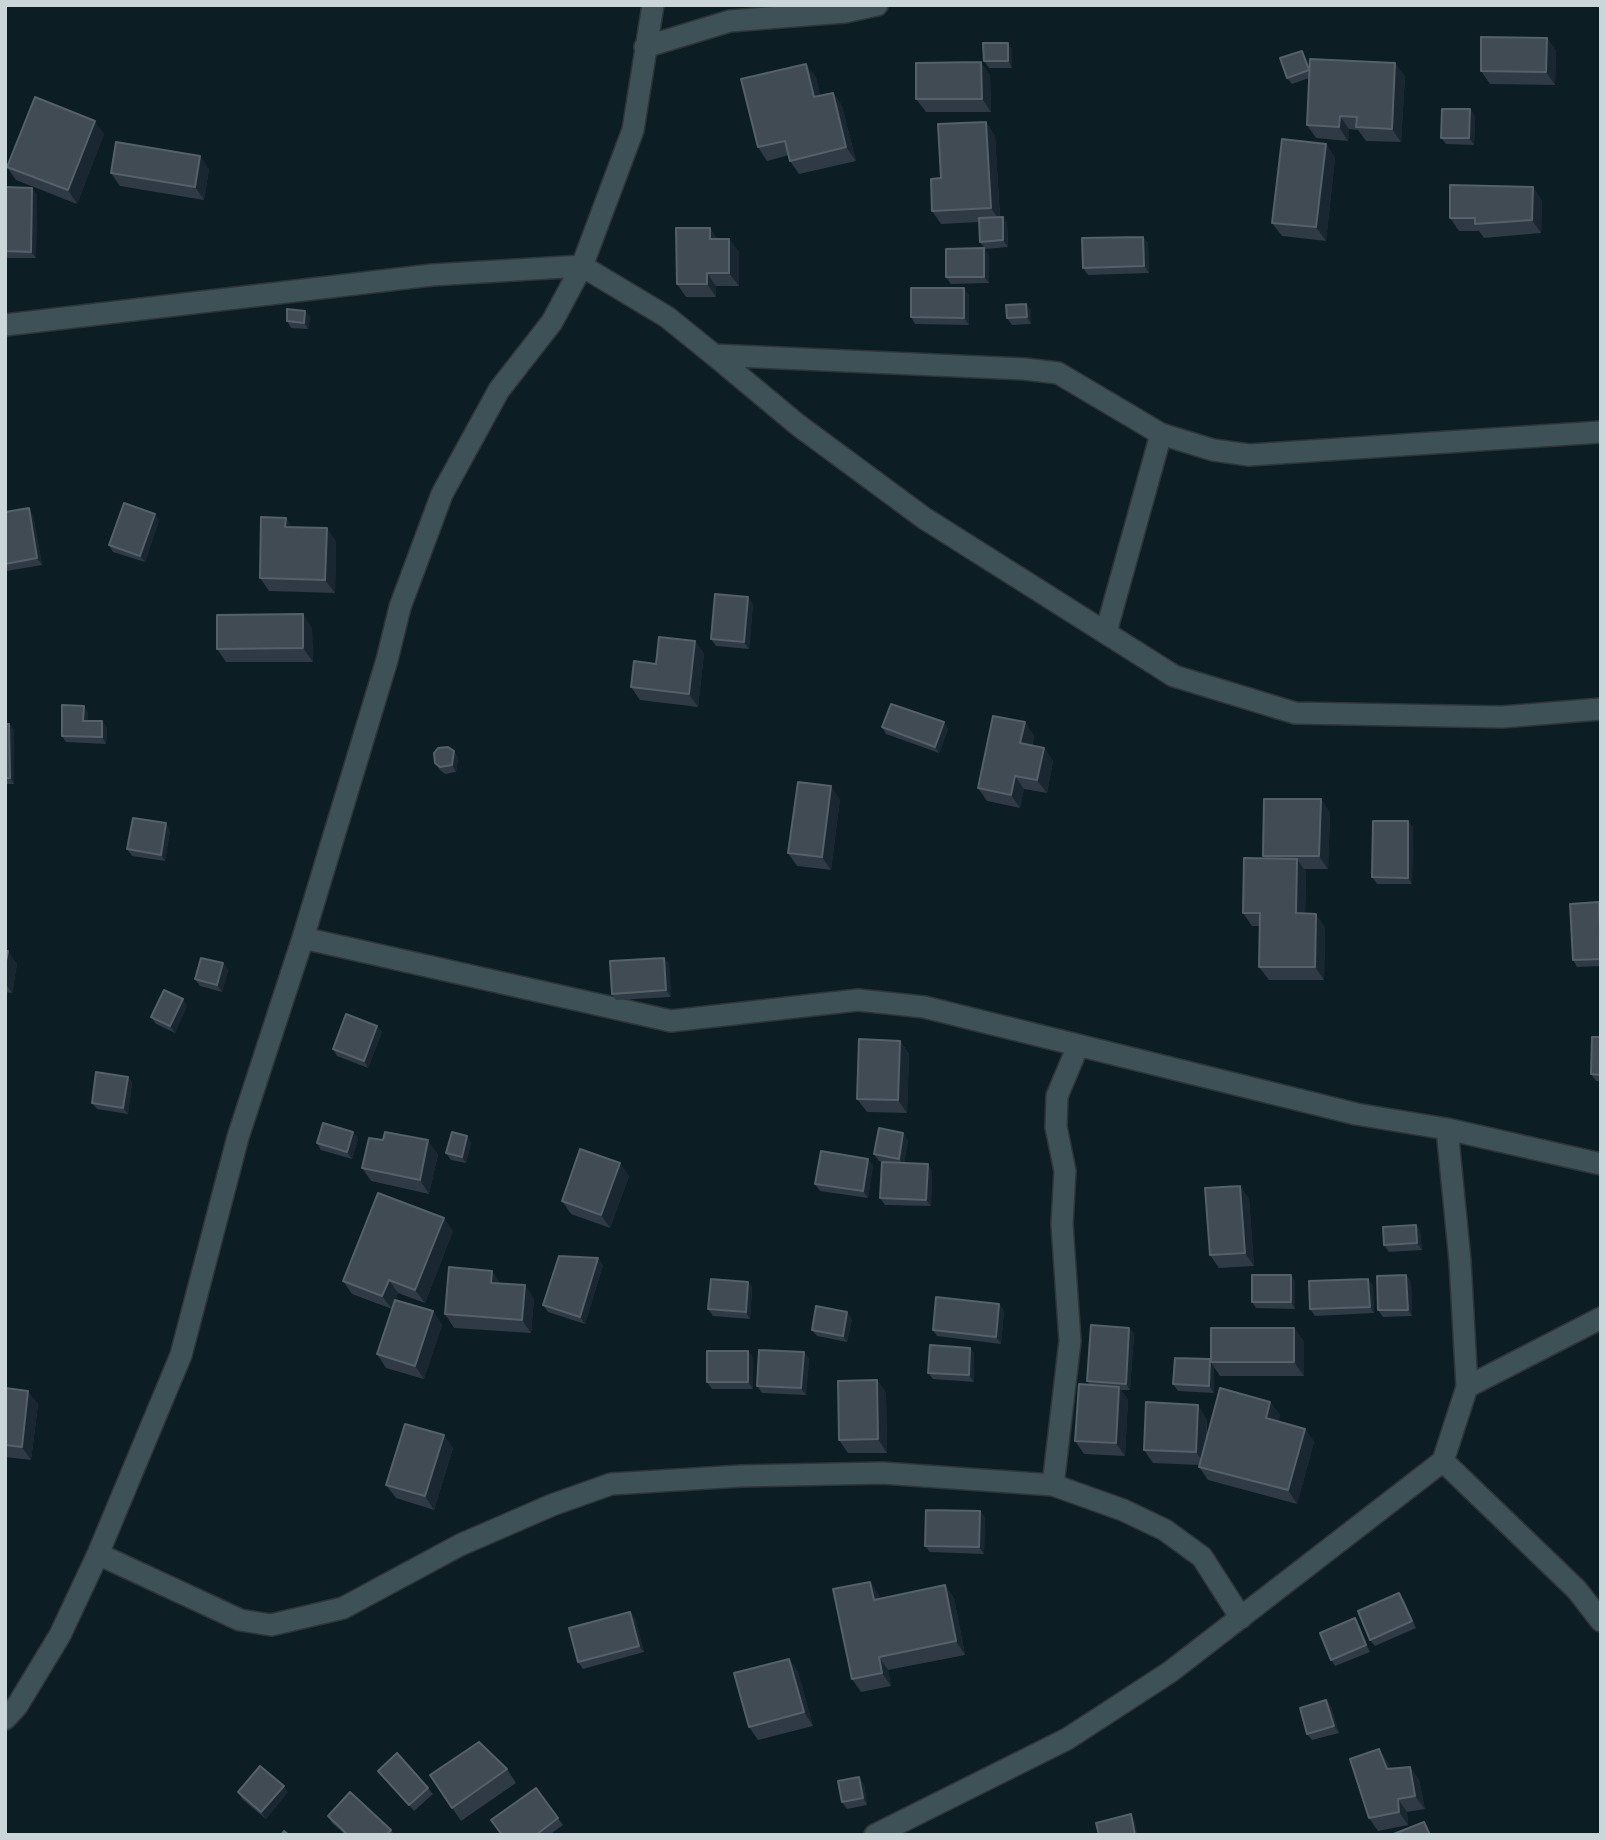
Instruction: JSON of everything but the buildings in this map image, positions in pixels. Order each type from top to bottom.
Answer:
[{"type":"street","points":[[5,1719],[17,1706],[60,1635],[98,1554],[181,1355],[238,1137],[303,938],[387,660],[400,607],[442,494],[499,390],[552,322],[582,266],[633,130],[653,5]]},
{"type":"street","points":[[645,47],[730,22],[845,12],[877,5]]},
{"type":"street","points":[[5,325],[418,276],[582,266],[667,317],[799,425],[923,518],[1174,676],[1295,713],[1502,717],[1601,709]]},
{"type":"street","points":[[714,355],[1024,369],[1058,373],[1161,434],[1213,450],[1249,455],[1601,432]]},
{"type":"street","points":[[1106,632],[1161,434]]},
{"type":"street","points":[[303,938],[671,1021],[858,1000],[924,1007],[1356,1114],[1447,1129],[1601,1164]]},
{"type":"street","points":[[1054,1485],[1070,1341],[1062,1224],[1065,1171],[1056,1127],[1057,1096],[1077,1046]]},
{"type":"street","points":[[875,1835],[912,1819],[1066,1739],[1170,1672],[1443,1461],[1467,1387],[1460,1261],[1447,1129]]},
{"type":"street","points":[[1467,1387],[1601,1318]]},
{"type":"street","points":[[1443,1461],[1577,1590],[1601,1621]]},
{"type":"street","points":[[98,1554],[240,1620],[271,1625],[344,1608],[460,1545],[552,1505],[611,1484],[741,1476],[882,1473],[1054,1485],[1123,1510],[1166,1530],[1202,1557],[1241,1618]]}]
